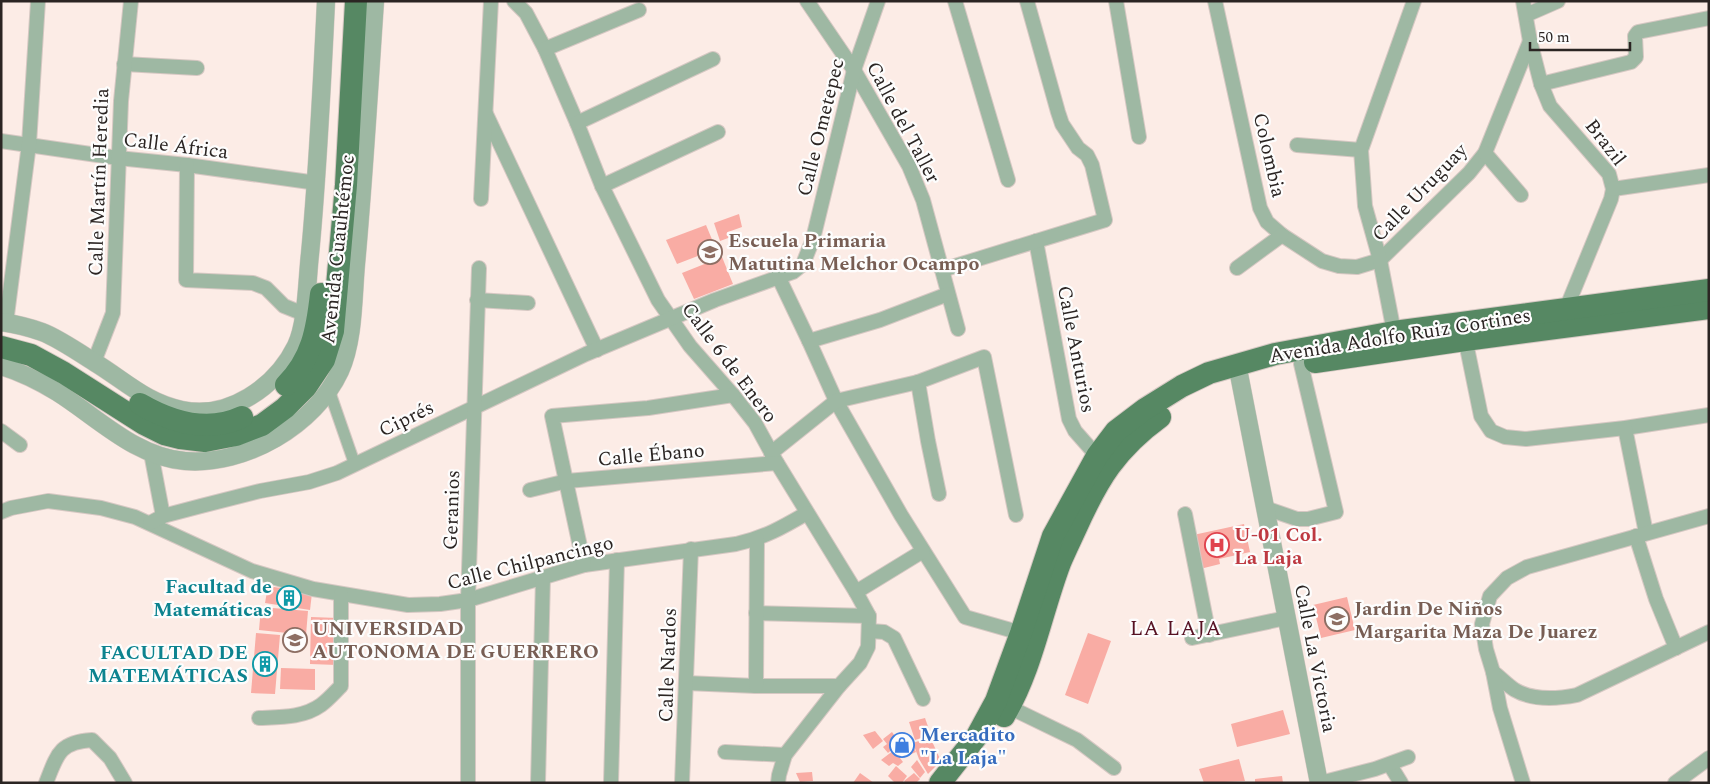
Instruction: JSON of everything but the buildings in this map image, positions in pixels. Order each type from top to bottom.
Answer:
[{"type":"main road","name":"Avenida Cuauhtémoc","points":[[3,326],[16,336],[51,349],[157,414],[175,420],[199,425],[231,422],[255,411],[275,397],[295,376],[310,352],[318,321],[332,185],[342,1]]},
{"type":"main road","name":"Avenida Cuauhtémoc","points":[[1,347],[32,355],[144,424],[164,434],[205,441],[236,435],[262,425],[285,408],[306,386],[324,360],[332,331],[346,185],[356,1]]},
{"type":"main road","points":[[339,259],[359,228]]},
{"type":"main road","name":"Avenida Adolfo Ruiz Cortines","points":[[940,783],[977,736],[996,701],[1053,536],[1097,456],[1116,431],[1160,400],[1182,386],[1209,373],[1238,372],[1301,364],[1566,309],[1709,290]]},
{"type":"main road","name":"Avenida Adolfo Ruiz Cortines","points":[[958,783],[987,746],[1009,707],[1032,653],[1060,562],[1092,492],[1113,460],[1144,429],[1178,405],[1275,354],[1394,332],[1463,331],[1709,308]]},
{"type":"street","points":[[38,1],[29,144],[3,326],[43,332],[94,362],[145,397],[164,406],[185,411],[204,411],[225,407],[248,398],[265,387],[283,368],[296,345],[304,314],[316,183],[326,1]]},
{"type":"street","name":"Calle Martín Heredia","points":[[94,362],[113,313],[118,158],[124,64],[131,1]]},
{"type":"street","points":[[1,366],[23,373],[57,392],[130,442],[151,453],[185,461],[216,460],[250,452],[278,437],[298,421],[329,390],[341,370],[349,342],[375,1]]},
{"type":"street","points":[[481,199],[491,1]]},
{"type":"street","name":"Calle 6 de Enero","points":[[514,1],[526,14],[545,49],[602,186],[658,300],[690,346],[755,423],[807,514],[869,616],[868,647],[860,663],[839,686],[785,755],[778,775],[778,783]]},
{"type":"street","name":"Calle del Taller","points":[[807,1],[854,70],[909,166],[923,200],[958,329]]},
{"type":"street","name":"Calle Ometepec","points":[[804,264],[813,239],[854,70],[878,1]]},
{"type":"street","points":[[955,1],[1008,180]]},
{"type":"street","points":[[942,270],[1105,220],[1092,165],[1087,155],[1078,148],[1062,124],[1027,1]]},
{"type":"street","points":[[1116,1],[1139,137]]},
{"type":"street","name":"Colombia","points":[[1215,1],[1260,208],[1267,222],[1282,236],[1322,260],[1339,266],[1356,267],[1380,260]]},
{"type":"street","points":[[1394,332],[1380,260],[1365,206],[1361,150],[1414,1]]},
{"type":"street","points":[[1524,8],[1558,1]]},
{"type":"street","name":"Brazil","points":[[1524,8],[1541,84],[1550,106],[1608,174],[1613,190],[1566,309]]},
{"type":"street","points":[[545,49],[639,10]]},
{"type":"street","points":[[1541,84],[1631,62],[1636,57],[1635,36],[1638,32],[1709,18]]},
{"type":"street","name":"Calle Uruguay","points":[[1380,260],[1469,173],[1485,153],[1530,41]]},
{"type":"street","points":[[577,123],[713,59]]},
{"type":"street","points":[[124,64],[198,68]]},
{"type":"street","points":[[486,114],[597,350]]},
{"type":"street","points":[[602,186],[718,132]]},
{"type":"street","name":"Calle África","points":[[1,141],[316,183]]},
{"type":"street","points":[[1297,145],[1361,150]]},
{"type":"street","points":[[1485,153],[1521,195]]},
{"type":"street","points":[[187,165],[186,280],[253,283],[266,288],[284,306],[304,314]]},
{"type":"street","points":[[1613,190],[1709,175]]},
{"type":"street","points":[[1237,268],[1282,236]]},
{"type":"street","name":"Calle Anturios","points":[[1036,241],[1068,419],[1076,432],[1097,456]]},
{"type":"street","name":"Ciprés","points":[[150,524],[162,516],[260,491],[309,482],[355,464],[597,350],[778,276],[793,272],[804,264]]},
{"type":"street","name":"Geranios","points":[[468,783],[468,600],[479,268]]},
{"type":"street","points":[[778,276],[836,401],[901,515],[965,617],[1021,633]]},
{"type":"street","points":[[809,341],[880,320],[948,294]]},
{"type":"street","points":[[477,300],[528,303]]},
{"type":"street","points":[[1463,331],[1481,416],[1491,430],[1505,437],[1526,439],[1625,428],[1709,415]]},
{"type":"street","points":[[774,458],[836,401],[918,382],[984,357],[1016,515]]},
{"type":"street","points":[[1265,508],[1297,519],[1336,512],[1301,364]]},
{"type":"street","name":"Calle La Victoria","points":[[1238,372],[1320,783]]},
{"type":"street","points":[[918,382],[939,494]]},
{"type":"street","points":[[329,390],[355,464]]},
{"type":"street","points":[[584,565],[552,416],[648,408],[733,395]]},
{"type":"street","points":[[1625,428],[1641,535],[1656,599],[1676,648]]},
{"type":"street","points":[[1,431],[20,445]]},
{"type":"street","points":[[151,453],[162,516]]},
{"type":"street","name":"Calle Ébano","points":[[530,490],[566,481],[774,458]]},
{"type":"street","name":"Calle Chilpancingo","points":[[1,512],[11,508],[48,501],[101,508],[135,517],[252,571],[313,588],[408,605],[440,604],[468,600],[584,565],[736,544],[757,539],[807,514]]},
{"type":"street","points":[[1185,514],[1209,634]]},
{"type":"street","points":[[1523,783],[1500,708],[1493,672],[1486,649],[1482,624],[1490,596],[1507,578],[1527,567],[1709,516]]},
{"type":"street","points":[[756,686],[757,539]]},
{"type":"street","name":"Calle Nardos","points":[[682,783],[691,549]]},
{"type":"street","points":[[856,592],[923,551]]},
{"type":"street","points":[[611,783],[618,560]]},
{"type":"street","points":[[538,783],[543,577]]},
{"type":"street","points":[[259,718],[289,717],[304,713],[321,705],[341,686],[341,594]]},
{"type":"street","points":[[756,613],[869,616]]},
{"type":"street","points":[[1192,638],[1286,618]]},
{"type":"street","points":[[870,631],[884,632],[894,638],[923,699]]},
{"type":"street","points":[[1493,672],[1515,690],[1534,697],[1559,699],[1578,695],[1709,632]]},
{"type":"street","points":[[686,683],[756,686],[839,686]]},
{"type":"street","points":[[1009,707],[1077,740],[1114,768]]},
{"type":"street","points":[[46,783],[61,750],[76,741],[92,740],[110,758],[124,783]]},
{"type":"street","points":[[725,752],[785,755]]},
{"type":"street","points":[[1320,783],[1390,765],[1408,757]]},
{"type":"street","points":[[1675,783],[1709,758]]},
{"type":"street","points":[[1390,765],[1401,783]]},
{"type":"place","name":"Escuela Primaria Matutina Melchor Ocampo","points":[[710,252]]},
{"type":"place","name":"U-01 Col. La Laja","points":[[1217,545]]},
{"type":"place","name":"Facultad de Matemáticas","points":[[289,598]]},
{"type":"place","name":"Jardin De Niños Margarita Maza De Juarez","points":[[1337,619]]},
{"type":"place","name":"UNIVERSIDAD AUTONOMA DE GUERRERO","points":[[295,640]]},
{"type":"place","name":"FACULTAD DE MATEMÁTICAS","points":[[265,664]]},
{"type":"place","name":"Mercadito \"La Laja\"","points":[[902,745]]},
{"type":"district","name":"LA LAJA","points":[[1176,628]]}]
